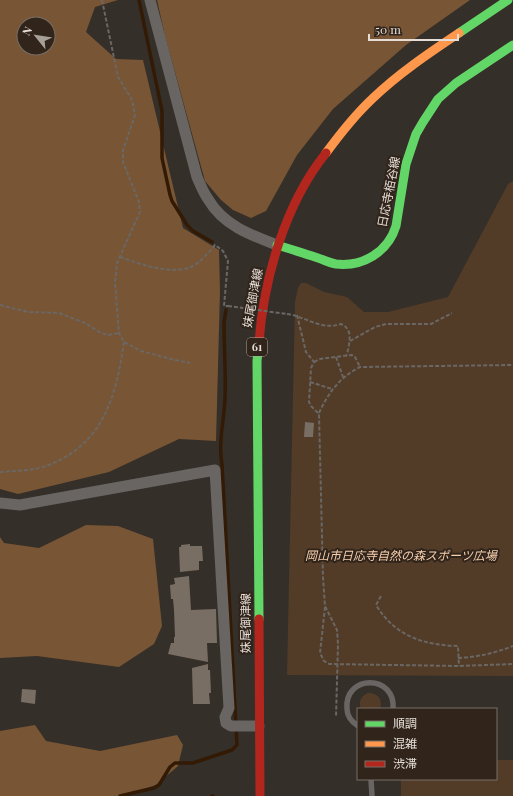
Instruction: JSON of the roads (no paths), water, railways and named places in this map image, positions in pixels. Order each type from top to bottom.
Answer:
[{"type":"main road","name":"妹尾御津線","points":[[260,796],[258,726],[258,340],[262,305],[277,244],[287,217],[314,168],[330,146],[357,115],[388,86],[415,64],[508,0]]},
{"type":"main road","name":"日応寺栢谷線","points":[[277,244],[336,264],[358,263],[371,258],[380,252],[393,236],[406,164],[416,134],[423,122],[438,99],[456,83],[513,44]]},
{"type":"street","points":[[150,0],[197,177],[208,200],[235,228],[277,244]]},
{"type":"street","points":[[0,503],[20,505],[215,470],[229,708],[225,717],[226,723],[236,726],[258,726]]},
{"type":"lane","points":[[357,725],[350,719],[346,703],[353,689],[360,684],[368,682],[376,683],[388,690],[392,697],[393,708]]},
{"type":"lane","points":[[371,780],[372,796]]},
{"type":"waterway","points":[[139,0],[162,111],[162,158],[170,195],[172,201],[187,225],[193,231],[212,242]]},
{"type":"waterway","points":[[120,796],[154,788],[159,785],[170,767],[175,763],[193,763],[232,750],[237,745],[221,456],[225,399],[224,322],[226,310]]},
{"type":"park label","name":"岡山市日応寺自然の森スポーツ広場","points":[[401,556]]}]
